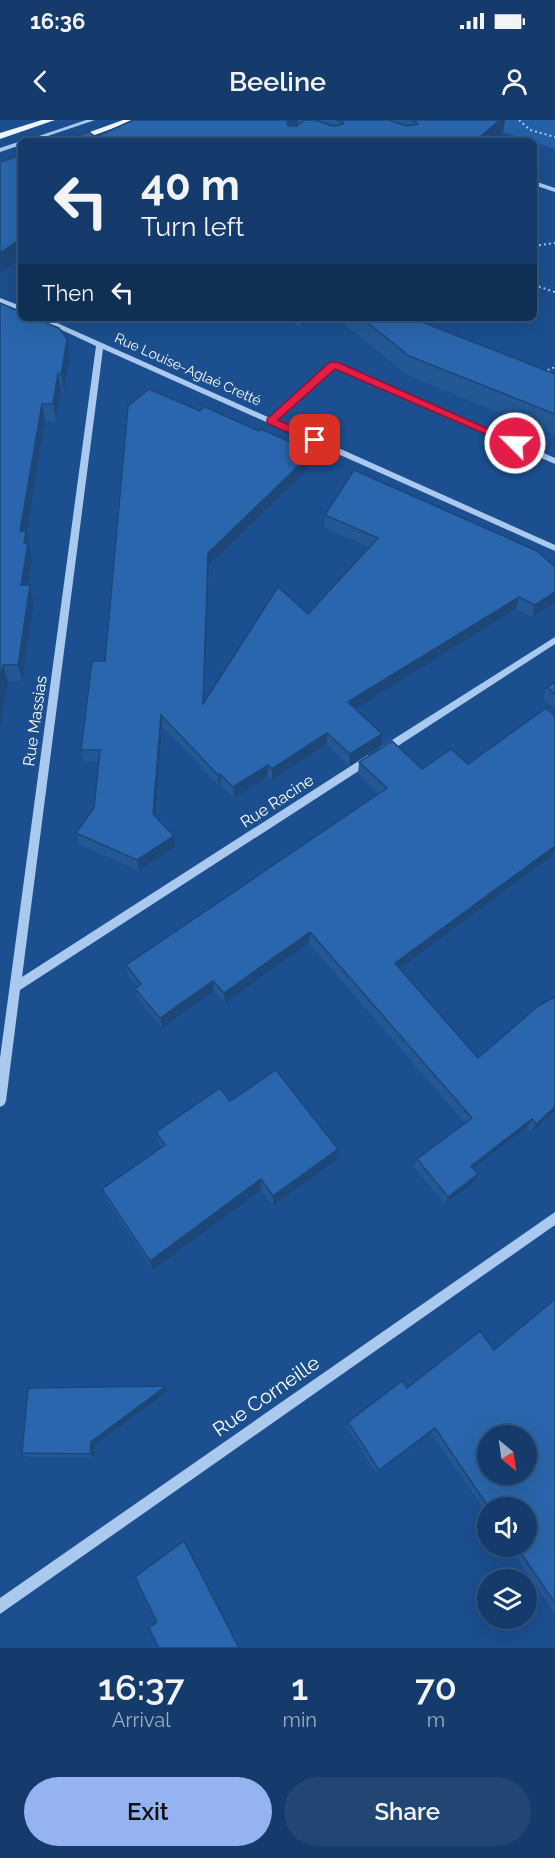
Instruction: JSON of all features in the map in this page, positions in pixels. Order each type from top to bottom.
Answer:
[{"type":"main road","points":[[0,136],[51,120]]},
{"type":"main road","points":[[78,138],[132,120]]},
{"type":"street","points":[[36,138],[92,120]]},
{"type":"street","points":[[0,150],[18,144]]},
{"type":"street","points":[[537,184],[555,190]]},
{"type":"street","points":[[0,300],[18,308]]},
{"type":"street","name":"Rue Louise-Aglaé Cretté","points":[[47,321],[555,548]]},
{"type":"street","name":"Rue Massias","points":[[0,1101],[100,345]]},
{"type":"street","points":[[271,421],[334,364],[555,461]]},
{"type":"street","name":"Rue Racine","points":[[15,987],[555,640]]},
{"type":"street","name":"Rue Corneille","points":[[0,1607],[555,1218]]},
{"type":"path","points":[[519,120],[521,125],[535,133],[555,137]]},
{"type":"path","points":[[537,246],[555,243]]},
{"type":"path","points":[[537,286],[555,292]]},
{"type":"path","points":[[546,378],[537,374],[555,367]]},
{"type":"shaded area","points":[[465,120],[555,120],[555,149],[537,143],[537,138],[521,138]]},
{"type":"building","points":[[133,120],[290,120],[287,122],[288,126],[297,126],[305,120],[315,120],[332,126],[344,124],[337,120],[389,120],[406,126],[418,124],[411,120],[500,120],[479,138],[72,138],[89,132],[96,137]]},
{"type":"building","points":[[18,156],[18,241],[0,253],[0,162]]},
{"type":"building","points":[[0,303],[18,311],[18,321],[42,321],[59,328],[67,339],[53,404],[42,404],[20,531],[26,531],[24,543],[28,543],[21,585],[30,585],[18,665],[3,665],[0,683]]},
{"type":"building","points":[[366,321],[420,321],[555,374],[555,414],[409,356]]},
{"type":"building","points":[[149,389],[200,411],[205,407],[313,452],[208,553],[203,704],[278,587],[308,614],[378,538],[325,515],[354,470],[537,551],[555,567],[555,592],[535,605],[519,597],[348,702],[382,734],[350,754],[327,733],[272,769],[268,765],[233,787],[220,774],[218,775],[161,715],[153,814],[174,836],[137,860],[76,833],[94,808],[100,750],[81,750],[92,661],[105,661],[128,406]]},
{"type":"building","points":[[555,682],[555,694],[547,687]]},
{"type":"building","points":[[546,708],[555,716],[555,846],[395,963],[478,1058],[538,1006],[555,997],[555,1107],[536,1124],[532,1119],[471,1166],[478,1174],[448,1197],[417,1159],[472,1118],[310,932],[224,993],[213,981],[160,1018],[135,989],[141,984],[126,965],[387,788],[359,762],[392,741],[422,769],[451,749],[468,764]]},
{"type":"building","points":[[276,1070],[338,1149],[273,1196],[261,1179],[150,1261],[102,1189],[165,1145],[156,1132],[220,1088],[230,1101]]},
{"type":"building","points":[[555,1299],[555,1603],[537,1577],[537,1569],[532,1569],[524,1557],[537,1557],[537,1497],[482,1497],[435,1428],[379,1470],[348,1422],[402,1381],[407,1388],[480,1331],[494,1350]]},
{"type":"building","points":[[166,1386],[91,1442],[90,1454],[22,1453],[28,1388]]},
{"type":"building","points":[[184,1541],[239,1648],[159,1648],[149,1628],[157,1622],[135,1577]]},
{"type":"route","points":[[315,440],[271,421],[334,364],[515,443]]}]
